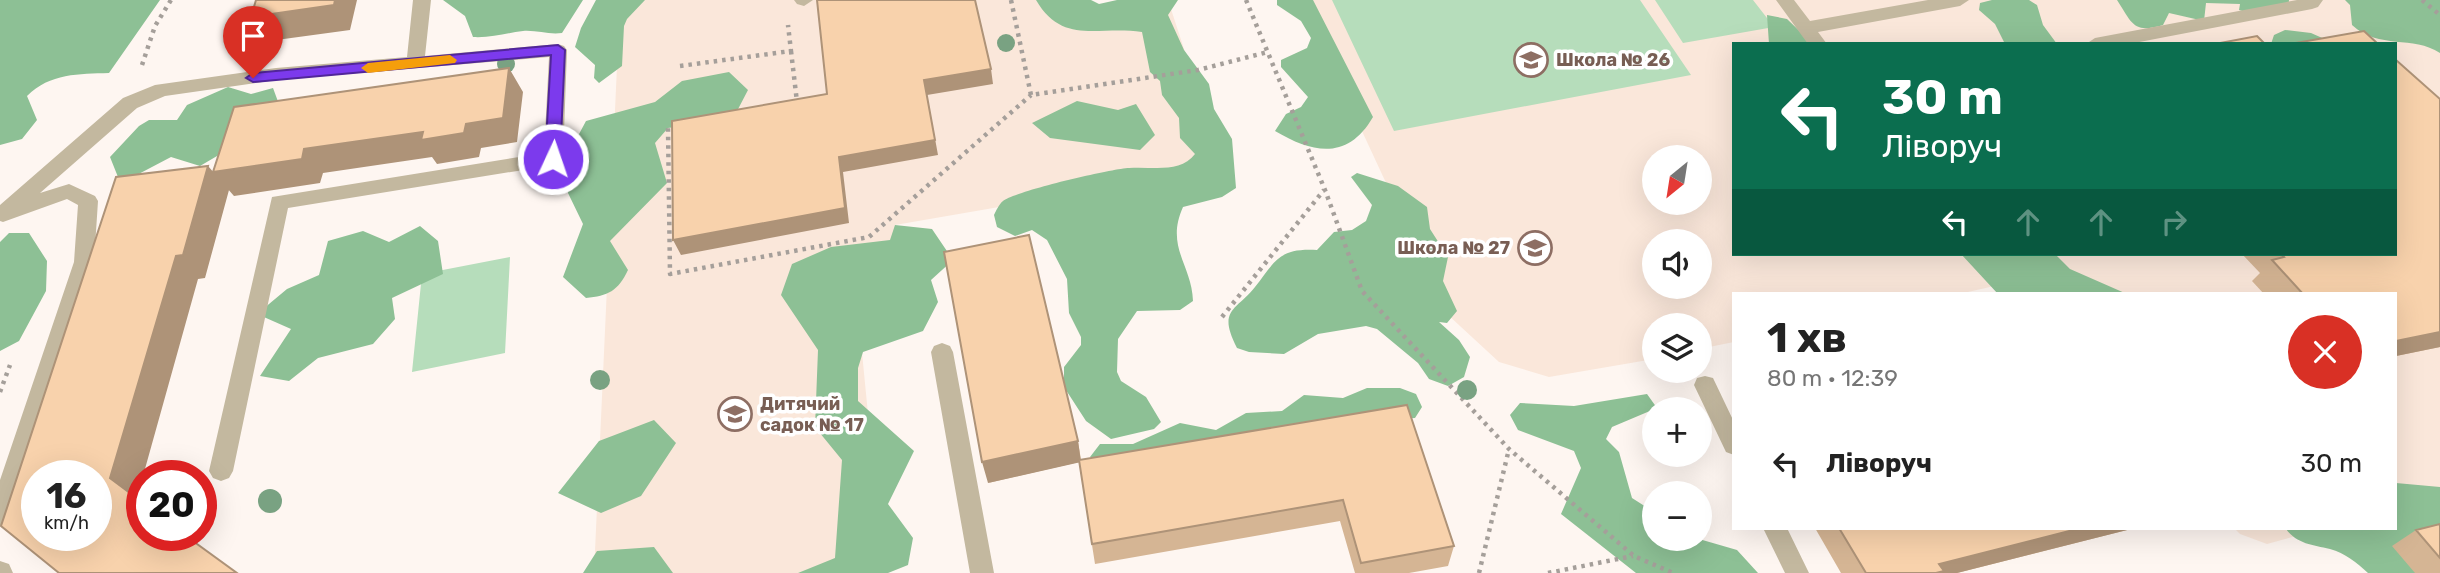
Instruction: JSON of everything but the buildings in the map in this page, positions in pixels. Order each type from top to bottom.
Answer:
[{"type":"lane","points":[[415,64],[422,0]]},
{"type":"lane","points":[[1785,0],[1816,42]]},
{"type":"lane","points":[[1806,28],[1960,0]]},
{"type":"lane","points":[[2106,42],[2312,3],[2314,0]]},
{"type":"lane","points":[[1,215],[130,103],[162,90],[263,76],[558,50],[553,159],[279,202],[221,471]]},
{"type":"lane","points":[[0,516],[84,262],[88,201],[69,191],[1,215]]},
{"type":"lane","points":[[942,352],[982,573]]},
{"type":"lane","points":[[1705,385],[1732,441]]},
{"type":"lane","points":[[1776,530],[1797,573]]},
{"type":"path","points":[[130,103],[155,26],[171,0]]},
{"type":"path","points":[[785,105],[797,102],[787,12],[804,0]]},
{"type":"path","points":[[1011,0],[1031,95]]},
{"type":"path","points":[[1246,0],[1325,190],[1362,291],[1509,449],[1634,556],[1673,573]]},
{"type":"path","points":[[2422,0],[2440,15]]},
{"type":"path","points":[[681,66],[791,51]]},
{"type":"path","points":[[681,125],[668,128],[670,274],[869,237],[1031,95],[1198,70],[1268,52]]},
{"type":"path","points":[[1222,317],[1325,190]]},
{"type":"path","points":[[0,392],[10,365]]},
{"type":"path","points":[[1479,573],[1509,449]]},
{"type":"path","points":[[1548,573],[1634,556]]},
{"type":"shaded area","name":"Дитячий садок № 17","points":[[620,0],[1081,0],[1085,12],[1168,0],[1223,168],[895,225],[899,252],[853,260],[883,568],[860,573],[594,573]]},
{"type":"shaded area","name":"Школа № 27","points":[[1301,0],[2388,0],[2440,44],[2440,494],[2397,507],[2397,292],[2041,292],[2030,278],[1968,292],[1732,292],[1732,342],[1712,346],[1712,313],[1642,313],[1642,361],[1549,377],[1499,362],[1447,314]]},
{"type":"shaded area","points":[[2236,530],[2317,530],[2267,544]]},
{"type":"green space","points":[[0,0],[160,0],[109,73],[65,76],[36,88],[27,96],[37,120],[22,139],[0,145]]},
{"type":"green space","points":[[443,0],[583,0],[562,33],[523,31],[473,37],[465,16]]},
{"type":"green space","points":[[596,0],[645,0],[624,26],[622,66],[599,83],[594,78],[595,65],[575,47],[581,28]]},
{"type":"green space","points":[[1036,0],[1091,0],[1099,4],[1117,0],[1178,0],[1168,15],[1184,50],[1209,84],[1214,109],[1232,139],[1236,188],[1222,197],[1183,207],[1178,221],[1178,245],[1192,288],[1193,301],[1180,310],[1137,311],[1118,339],[1117,372],[1121,381],[1146,397],[1161,422],[1154,429],[1111,439],[1086,421],[1064,387],[1064,367],[1081,345],[1081,337],[1069,313],[1067,279],[1047,240],[1032,230],[1015,236],[997,227],[994,215],[1003,201],[1025,192],[1119,169],[1174,167],[1195,154],[1180,138],[1179,118],[1162,95],[1160,81],[1150,72],[1142,32],[1083,31],[1070,28],[1047,14]]},
{"type":"green space","points":[[1277,0],[1313,0],[1373,117],[1353,141],[1329,149],[1317,148],[1303,145],[1275,131],[1286,114],[1301,107],[1308,97],[1281,67],[1281,60],[1307,48],[1311,38],[1301,21],[1277,5]]},
{"type":"green space","points":[[1332,0],[1640,0],[1691,75],[1394,131]]},
{"type":"green space","points":[[1655,0],[1753,0],[1774,27],[1683,43]]},
{"type":"green space","points":[[1992,0],[2029,0],[2037,5],[2043,25],[2056,42],[2004,42],[1995,24],[1979,10],[1980,3]]},
{"type":"green space","points":[[2117,0],[2289,0],[2288,11],[2263,17],[2239,10],[2240,4],[2206,3],[2204,21],[2169,13],[2163,25],[2145,28],[2130,20]]},
{"type":"green space","points":[[2345,0],[2440,0],[2440,53],[2419,45],[2385,40],[2362,33],[2352,25],[2350,5]]},
{"type":"green space","points":[[1767,15],[1787,19],[1811,42],[1769,42]]},
{"type":"green space","points":[[2285,30],[2311,33],[2329,41],[2272,42],[2274,35]]},
{"type":"green space","points":[[729,72],[748,90],[736,113],[711,122],[668,128],[655,143],[667,183],[610,241],[628,270],[620,283],[606,294],[586,298],[563,277],[583,224],[568,193],[571,149],[586,121],[655,102],[682,81]]},
{"type":"green space","points":[[228,87],[251,94],[273,88],[280,107],[229,149],[200,166],[171,157],[131,178],[118,177],[110,157],[139,126],[149,120],[177,120],[187,105]]},
{"type":"green space","points":[[1077,101],[1118,110],[1136,104],[1155,135],[1140,150],[1050,138],[1032,123]]},
{"type":"green space","points":[[1357,173],[1398,186],[1427,207],[1430,229],[1448,257],[1443,281],[1457,311],[1447,323],[1439,322],[1459,340],[1470,357],[1464,377],[1448,386],[1429,379],[1418,363],[1377,329],[1366,326],[1318,334],[1284,354],[1249,352],[1237,348],[1231,335],[1231,312],[1274,263],[1294,251],[1317,250],[1334,232],[1352,230],[1366,221],[1372,205],[1351,177]]},
{"type":"green space","points":[[895,225],[932,229],[953,260],[931,280],[938,302],[923,331],[863,352],[858,368],[858,401],[914,451],[888,504],[913,538],[908,565],[888,573],[798,573],[835,558],[842,460],[815,427],[818,350],[781,295],[792,264],[831,247],[890,240]]},
{"type":"green space","points":[[420,226],[438,241],[443,274],[392,298],[395,319],[373,344],[318,358],[289,381],[260,376],[291,329],[257,314],[287,289],[319,275],[328,241],[363,231],[389,242]]},
{"type":"green space","points":[[9,233],[29,233],[47,261],[46,291],[19,341],[0,351],[0,242]]},
{"type":"green space","points":[[1963,256],[2057,256],[2070,269],[2122,292],[1996,292]]},
{"type":"green space","points":[[510,257],[505,353],[412,372],[422,274]]},
{"type":"green space","points":[[1367,388],[1400,388],[1416,394],[1422,407],[1415,418],[1380,420],[1116,466],[1090,457],[1100,444],[1133,444],[1180,423],[1216,430],[1246,413],[1282,411],[1304,395],[1343,398]]},
{"type":"green space","points":[[1647,394],[1649,397],[1642,397],[1642,414],[1612,427],[1606,439],[1619,452],[1632,498],[1642,504],[1642,551],[1712,551],[1712,543],[1737,550],[1758,573],[1636,573],[1561,514],[1581,468],[1574,451],[1518,430],[1510,415],[1520,403],[1574,406]]},
{"type":"green space","points":[[654,420],[676,443],[641,496],[601,513],[558,493],[599,441]]},
{"type":"green space","points":[[2397,483],[2440,487],[2440,573],[2368,573],[2341,553],[2300,541],[2287,530],[2397,530]]},
{"type":"green space","points":[[654,547],[673,573],[583,573],[597,551]]},
{"type":"slow traffic","points":[[368,68],[450,60]]},
{"type":"place","name":"Школа № 26","points":[[1531,60]]},
{"type":"place","name":"Школа № 27","points":[[1535,248]]},
{"type":"place","name":"Дитячий садок № 17","points":[[735,414]]},
{"type":"route","points":[[253,78],[558,50],[553,159]]}]
